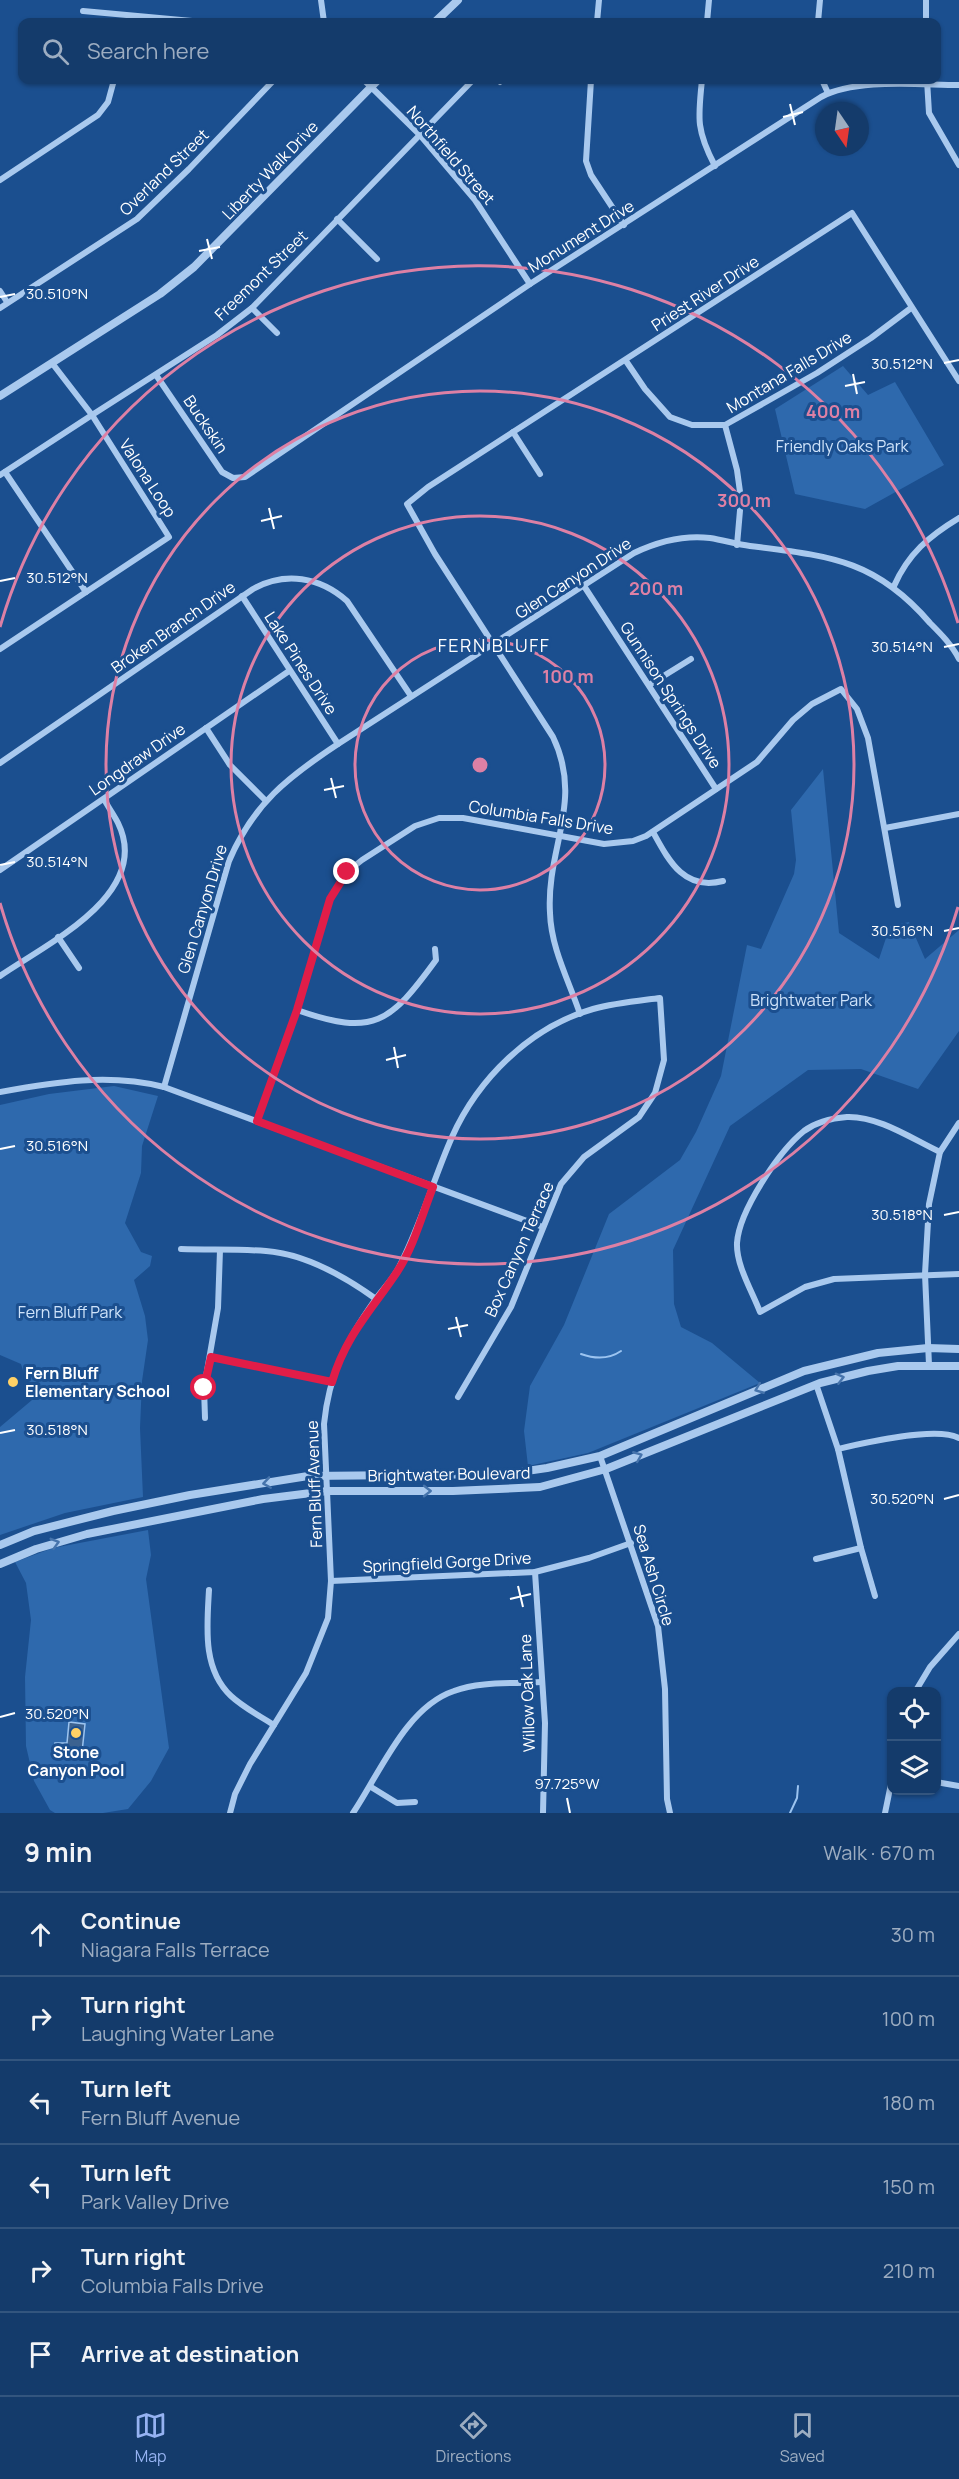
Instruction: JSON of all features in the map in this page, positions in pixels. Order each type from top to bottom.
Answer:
[{"type":"street","points":[[320,18],[321,0]]},
{"type":"street","points":[[439,18],[458,0]]},
{"type":"street","points":[[597,18],[599,0]]},
{"type":"street","points":[[707,18],[709,0]]},
{"type":"street","points":[[818,18],[820,0]]},
{"type":"street","points":[[926,18],[927,0]]},
{"type":"street","points":[[83,11],[114,18]]},
{"type":"street","name":"Monument Drive","points":[[941,83],[959,85]]},
{"type":"street","points":[[0,180],[98,115],[108,102],[113,84]]},
{"type":"street","name":"Overland Street","points":[[0,308],[137,219],[189,169],[270,84]]},
{"type":"street","name":"Northfield Street","points":[[367,84],[420,135],[475,200],[530,284]]},
{"type":"street","name":"Liberty Walk Drive","points":[[0,396],[160,294],[194,267],[374,84]]},
{"type":"street","name":"Freemont Street","points":[[92,415],[217,335],[252,308],[469,84]]},
{"type":"street","points":[[591,84],[586,160],[591,175],[624,225]]},
{"type":"street","points":[[702,84],[699,130],[704,146],[715,166]]},
{"type":"street","points":[[824,84],[828,93]]},
{"type":"street","name":"Monument Drive","points":[[241,479],[530,284],[828,93],[864,86],[896,84]]},
{"type":"street","points":[[927,84],[927,103],[933,122],[959,165]]},
{"type":"street","name":"Priest River Drive","points":[[493,645],[406,504],[428,487],[852,213],[959,381]]},
{"type":"street","points":[[337,219],[377,259]]},
{"type":"street","points":[[0,291],[7,302]]},
{"type":"street","points":[[252,308],[277,333]]},
{"type":"street","name":"Montana Falls Drive","points":[[626,361],[652,399],[670,417],[692,424],[725,425],[817,374],[911,308]]},
{"type":"street","points":[[52,363],[92,415],[3,474],[86,592]]},
{"type":"street","name":"Buckskin","points":[[156,375],[222,472],[233,478],[241,479]]},
{"type":"street","name":"Valona Loop","points":[[1,646],[169,537],[92,415]]},
{"type":"street","points":[[725,425],[737,470],[741,499],[737,544]]},
{"type":"street","points":[[513,432],[540,474]]},
{"type":"street","points":[[894,586],[908,561],[924,540],[959,518]]},
{"type":"street","name":"Glen Canyon Drive","points":[[164,1087],[228,861],[241,835],[266,800],[293,774],[634,553],[660,543],[708,538],[818,554],[855,565],[894,586],[957,649],[959,658]]},
{"type":"street","name":"Broken Branch Drive","points":[[0,763],[242,596],[270,581],[307,579],[337,592],[351,606],[411,696]]},
{"type":"street","name":"Gunnison Springs Drive","points":[[584,586],[716,789]]},
{"type":"street","name":"Lake Pines Drive","points":[[242,596],[338,744]]},
{"type":"street","points":[[493,645],[559,750],[567,789],[550,885],[550,919],[560,960],[580,1014]]},
{"type":"street","points":[[649,686],[691,659]]},
{"type":"street","name":"Longdraw Drive","points":[[0,870],[289,671]]},
{"type":"street","name":"Columbia Falls Drive","points":[[257,1121],[297,1010],[330,899],[343,877],[362,860],[415,826],[439,818],[464,818],[616,844],[633,841],[652,832],[757,762],[793,720],[812,704],[842,689],[857,710],[868,738],[898,905]]},
{"type":"street","points":[[206,728],[230,765],[266,800]]},
{"type":"street","points":[[0,976],[58,937],[105,900],[120,874],[124,849],[121,831],[104,799]]},
{"type":"street","points":[[885,828],[959,814]]},
{"type":"street","points":[[652,832],[666,856],[687,878],[708,885],[723,881]]},
{"type":"street","points":[[58,937],[79,968]]},
{"type":"street","points":[[297,1010],[341,1024],[363,1023],[381,1017],[392,1012],[411,995],[436,960],[435,949]]},
{"type":"street","name":"Fern Bluff Avenue","points":[[230,1813],[242,1779],[306,1673],[322,1634],[329,1608],[331,1581],[324,1424],[332,1382],[344,1348],[398,1270],[415,1236],[453,1135],[474,1098],[491,1076],[540,1034],[580,1014],[610,1005],[660,998]]},
{"type":"street","name":"Box Canyon Terrace","points":[[458,1397],[511,1307],[558,1191],[569,1172],[584,1157],[639,1117],[655,1094],[664,1060],[660,998]]},
{"type":"street","points":[[0,1092],[87,1079],[130,1080],[164,1087],[543,1227]]},
{"type":"street","points":[[940,1152],[872,1120],[849,1117],[829,1119],[806,1130],[786,1148],[752,1200],[741,1222],[737,1244],[740,1263],[760,1312],[804,1287],[834,1278],[959,1274]]},
{"type":"street","points":[[929,1365],[925,1274],[929,1204],[940,1152],[959,1123]]},
{"type":"street","points":[[181,1249],[266,1251],[291,1256],[342,1276],[376,1299]]},
{"type":"street","points":[[206,1418],[204,1388],[211,1357],[220,1288],[220,1250]]},
{"type":"street","name":"Brightwater Boulevard","points":[[0,1545],[34,1531],[113,1511],[202,1493],[308,1476],[506,1474],[600,1456],[804,1371],[878,1353],[928,1348],[959,1349]]},
{"type":"street","points":[[211,1357],[332,1382]]},
{"type":"street","name":"Brightwater Boulevard","points":[[0,1564],[36,1549],[87,1534],[263,1499],[327,1491],[463,1491],[540,1487],[606,1469],[816,1384],[898,1366],[959,1366]]},
{"type":"street","points":[[816,1384],[838,1449],[861,1548],[875,1596]]},
{"type":"street","points":[[838,1449],[919,1435],[954,1435],[959,1438]]},
{"type":"street","name":"Sea Ash Circle","points":[[600,1456],[632,1544],[658,1626],[665,1689],[667,1799],[670,1813]]},
{"type":"street","name":"Springfield Gorge Drive","points":[[331,1581],[535,1572],[632,1544]]},
{"type":"street","points":[[816,1559],[861,1548]]},
{"type":"street","name":"Willow Oak Lane","points":[[535,1572],[544,1723],[543,1813]]},
{"type":"street","points":[[209,1590],[209,1653],[217,1677],[231,1696],[274,1725]]},
{"type":"street","points":[[956,1637],[959,1646]]},
{"type":"street","points":[[918,1687],[930,1667],[956,1637]]},
{"type":"street","points":[[353,1813],[407,1726],[426,1706],[452,1691],[469,1687],[541,1682]]},
{"type":"street","points":[[941,1783],[959,1786]]},
{"type":"street","points":[[371,1787],[397,1803],[415,1802]]},
{"type":"street","points":[[885,1813],[888,1795]]},
{"type":"green space","name":"Friendly Oaks Park","points":[[843,366],[868,395],[895,382],[944,465],[865,509],[795,494],[775,409]]},
{"type":"green space","name":"Brightwater Park","points":[[823,769],[839,933],[879,959],[890,926],[909,922],[925,959],[959,930],[959,1031],[918,1089],[861,1069],[808,1070],[730,1126],[673,1250],[674,1304],[681,1327],[712,1343],[760,1383],[588,1453],[528,1466],[524,1431],[530,1386],[564,1325],[609,1214],[680,1160],[696,1132],[721,1076],[747,945],[761,949],[794,874],[796,860],[791,810]]},
{"type":"green space","name":"Fern Bluff Park","points":[[114,1086],[158,1096],[142,1146],[141,1173],[125,1223],[141,1252],[152,1256],[150,1266],[134,1280],[145,1316],[148,1340],[142,1381],[140,1428],[143,1497],[65,1513],[0,1535],[0,1427],[32,1400],[21,1364],[0,1355],[0,1105],[49,1094]]},
{"type":"green space","points":[[148,1530],[151,1555],[146,1579],[169,1748],[151,1781],[128,1809],[103,1813],[55,1813],[50,1810],[34,1781],[26,1746],[25,1677],[31,1620],[26,1583],[15,1562],[53,1548]]},
{"type":"shaded area","name":"Stone Canyon Pool","points":[[69,1722],[85,1724],[82,1752],[54,1750],[55,1743],[67,1743]]},
{"type":"waterway","points":[[581,1354],[601,1358],[621,1351]]},
{"type":"waterway","points":[[790,1813],[797,1798],[798,1786]]},
{"type":"place","name":"Fern Bluff Elementary School","points":[[13,1382]]},
{"type":"place","name":"Stone Canyon Pool","points":[[76,1733]]},
{"type":"district","name":"FERN BLUFF","points":[[494,646]]},
{"type":"route","points":[[204,1388],[211,1357],[332,1382],[338,1361],[351,1336],[398,1270],[415,1236],[433,1187],[257,1121],[304,989],[330,899],[347,872]]}]
